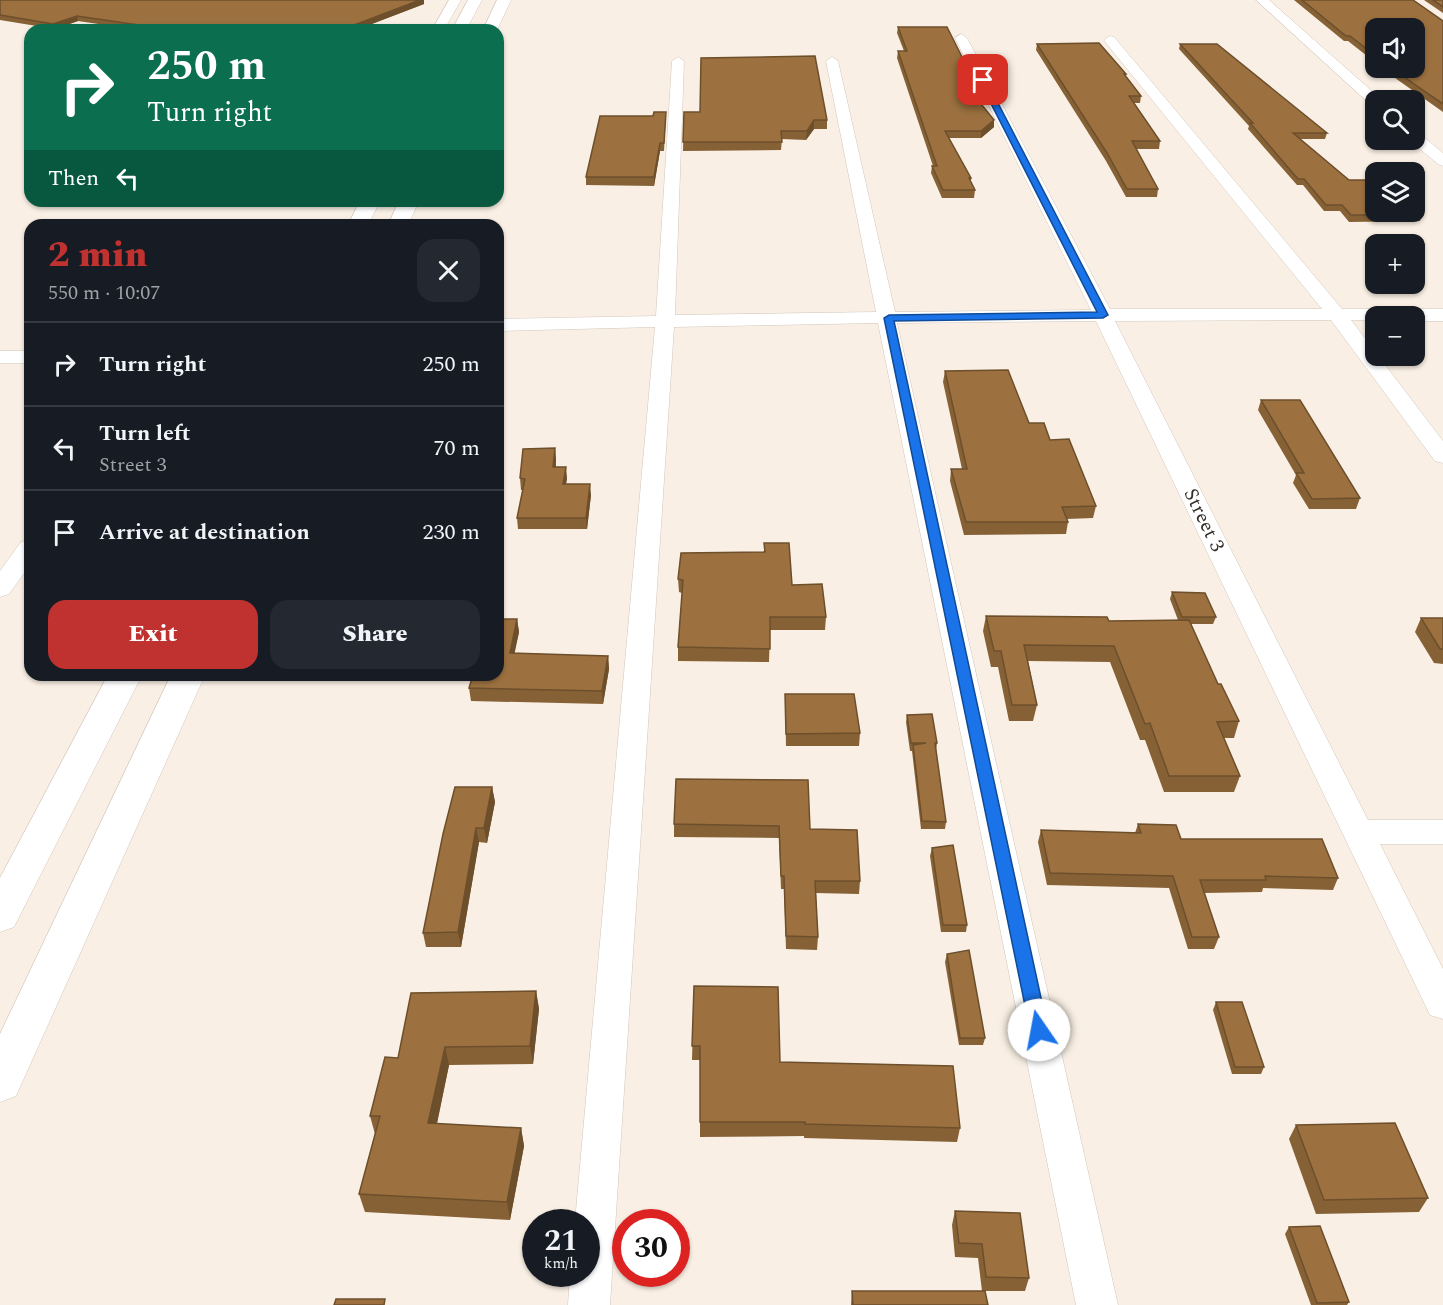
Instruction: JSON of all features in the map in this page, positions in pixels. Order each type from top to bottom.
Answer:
[{"type":"main road","points":[[462,24],[475,0]]},
{"type":"main road","points":[[493,24],[504,0]]},
{"type":"main road","points":[[0,916],[122,681]]},
{"type":"main road","points":[[0,1082],[185,681]]},
{"type":"street","points":[[441,24],[455,0]]},
{"type":"street","points":[[1262,0],[1365,92]]},
{"type":"street","name":"Street 3","points":[[961,38],[1103,315],[1443,1004]]},
{"type":"street","points":[[1110,40],[1336,314],[1443,456]]},
{"type":"street","points":[[589,1305],[665,320],[678,61]]},
{"type":"street","points":[[832,61],[889,318],[1097,1305]]},
{"type":"street","points":[[1425,145],[1443,161]]},
{"type":"street","points":[[504,325],[665,320],[1103,315],[1443,315]]},
{"type":"street","points":[[0,357],[24,357]]},
{"type":"street","points":[[0,589],[24,555]]},
{"type":"street","points":[[1357,832],[1443,832]]},
{"type":"building","points":[[0,0],[420,0],[357,24],[132,24],[77,16],[53,24],[0,15]]},
{"type":"building","points":[[1302,0],[1413,0],[1443,21],[1443,104],[1405,78],[1425,78],[1425,18],[1365,18],[1365,48],[1350,36],[1346,36]]},
{"type":"building","points":[[1433,0],[1443,0],[1443,7]]},
{"type":"building","points":[[898,27],[947,27],[975,83],[964,83],[994,120],[981,131],[945,131],[971,178],[969,178],[975,190],[943,190],[932,166],[937,166],[898,51],[907,51]]},
{"type":"building","points":[[1099,43],[1126,74],[1124,74],[1141,96],[1129,96],[1160,141],[1132,141],[1158,189],[1127,189],[1107,153],[1037,44]]},
{"type":"building","points":[[1180,44],[1217,44],[1327,133],[1293,133],[1349,180],[1365,180],[1365,215],[1351,215],[1342,205],[1326,205],[1304,179],[1298,179],[1250,123],[1253,123]]},
{"type":"building","points":[[815,56],[827,120],[814,120],[807,131],[781,131],[782,142],[683,142],[684,112],[700,112],[701,58]]},
{"type":"building","points":[[654,112],[666,112],[664,143],[660,143],[654,177],[586,177],[600,116],[653,116]]},
{"type":"building","points":[[1008,370],[1029,423],[1044,423],[1050,440],[1069,439],[1096,506],[1062,507],[1068,522],[966,522],[951,469],[967,469],[945,371]]},
{"type":"building","points":[[1261,400],[1300,400],[1360,498],[1312,499],[1296,473],[1304,473]]},
{"type":"building","points":[[555,448],[553,467],[566,467],[563,484],[590,484],[586,518],[517,518],[525,479],[520,478],[523,449]]},
{"type":"building","points":[[764,543],[789,543],[792,585],[822,584],[826,617],[770,617],[770,649],[678,647],[683,580],[678,579],[681,553],[765,552]]},
{"type":"building","points":[[1172,592],[1205,593],[1216,617],[1182,617]]},
{"type":"building","points":[[986,616],[1107,617],[1109,621],[1189,620],[1218,684],[1221,684],[1239,721],[1217,722],[1240,776],[1169,776],[1150,723],[1145,724],[1114,646],[1024,645],[1037,705],[1012,705],[1001,651],[994,651]]},
{"type":"building","points":[[1421,618],[1443,618],[1443,649],[1440,649]]},
{"type":"building","points":[[504,619],[517,619],[510,653],[608,656],[602,691],[469,688],[471,681],[504,681]]},
{"type":"building","points":[[785,694],[854,694],[860,733],[786,734]]},
{"type":"building","points":[[932,714],[946,822],[922,821],[913,745],[926,743],[911,743],[907,715]]},
{"type":"building","points":[[676,779],[808,780],[810,829],[857,830],[860,881],[815,881],[818,937],[786,936],[784,876],[781,876],[779,826],[674,824]]},
{"type":"building","points":[[455,787],[492,787],[484,828],[476,828],[458,932],[423,933],[443,834]]},
{"type":"building","points":[[1138,824],[1176,825],[1181,839],[1322,839],[1338,878],[1265,876],[1266,880],[1200,880],[1219,937],[1192,937],[1173,876],[1050,873],[1041,830],[1141,833]]},
{"type":"building","points":[[953,845],[967,925],[943,925],[932,848]]},
{"type":"building","points":[[969,950],[985,1038],[960,1038],[947,954]]},
{"type":"building","points":[[694,986],[778,987],[780,1062],[953,1066],[960,1128],[805,1124],[805,1122],[700,1122],[700,1046],[692,1046]]},
{"type":"building","points":[[536,991],[530,1046],[445,1047],[428,1123],[521,1128],[507,1202],[359,1194],[380,1116],[370,1116],[385,1057],[398,1058],[411,993]]},
{"type":"building","points":[[1216,1002],[1242,1002],[1264,1067],[1235,1067]]},
{"type":"building","points":[[1395,1123],[1428,1198],[1324,1200],[1296,1125]]},
{"type":"building","points":[[955,1211],[1020,1213],[1029,1278],[986,1277],[982,1244],[959,1243]]},
{"type":"building","points":[[1320,1226],[1349,1302],[1317,1303],[1289,1227]]},
{"type":"building","points":[[852,1291],[985,1291],[988,1305],[853,1305]]},
{"type":"building","points":[[336,1299],[385,1299],[384,1305],[334,1305]]},
{"type":"route","points":[[983,80],[1103,315],[889,318],[1039,1030]]}]
